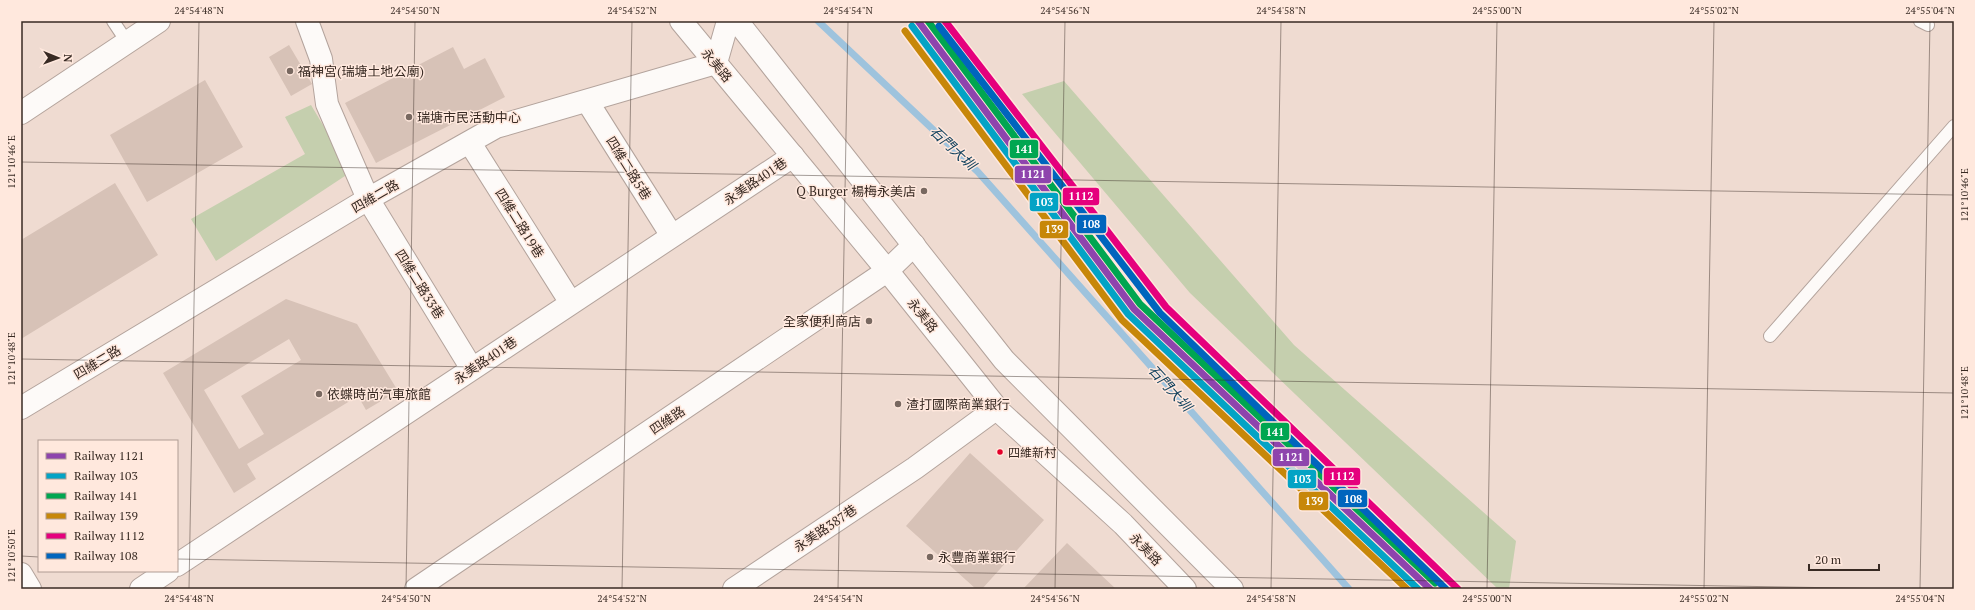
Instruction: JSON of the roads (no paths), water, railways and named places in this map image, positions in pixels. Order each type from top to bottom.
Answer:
[{"type":"street","points":[[21,113],[159,21]]},
{"type":"street","name":"四維二路33巷","points":[[307,21],[321,59],[327,104],[368,199],[472,368]]},
{"type":"street","name":"永美路","points":[[681,21],[887,271],[997,408],[1122,524],[1185,589]]},
{"type":"street","points":[[716,63],[728,21]]},
{"type":"street","points":[[737,21],[1004,360],[1232,589]]},
{"type":"street","name":"四維二路","points":[[21,408],[368,199],[496,127],[716,63]]},
{"type":"street","name":"四維二路5巷","points":[[587,101],[672,236]]},
{"type":"street","name":"四維二路19巷","points":[[470,143],[571,303]]},
{"type":"street","name":"永美路401巷","points":[[178,564],[793,156]]},
{"type":"street","name":"四維路","points":[[416,589],[887,271],[914,245]]},
{"type":"street","name":"永美路387巷","points":[[734,589],[915,468],[997,408]]},
{"type":"street","points":[[141,589],[166,572]]},
{"type":"street","points":[[21,574],[30,589]]},
{"type":"lane","points":[[113,21],[126,42]]},
{"type":"lane","points":[[1770,336],[1954,126]]},
{"type":"waterway","name":"石門大圳","points":[[818,21],[978,172],[1349,589]]},
{"type":"rail line","name":"1121","points":[[918,21],[1134,309],[1430,589]]},
{"type":"rail line","name":"141","points":[[928,21],[1140,304],[1435,583]]},
{"type":"rail line","name":"1112","points":[[945,21],[1166,307],[1458,589]]},
{"type":"rail line","name":"103","points":[[912,26],[1128,314],[1418,589]]},
{"type":"rail line","name":"108","points":[[939,26],[1160,313],[1446,589]]},
{"type":"rail line","name":"139","points":[[905,31],[1122,320],[1407,589]]},
{"type":"place","name":"福神宮(瑞塘土地公廟)","points":[[290,71]]},
{"type":"place","name":"瑞塘市民活動中心","points":[[409,117]]},
{"type":"place","name":"Q Burger 楊梅永美店","points":[[924,191]]},
{"type":"place","name":"全家便利商店","points":[[869,321]]},
{"type":"place","name":"依蝶時尚汽車旅館","points":[[319,394]]},
{"type":"place","name":"渣打國際商業銀行","points":[[898,404]]},
{"type":"place","name":"四維新村","points":[[1000,452]]},
{"type":"place","name":"永豐商業銀行","points":[[930,557]]}]
